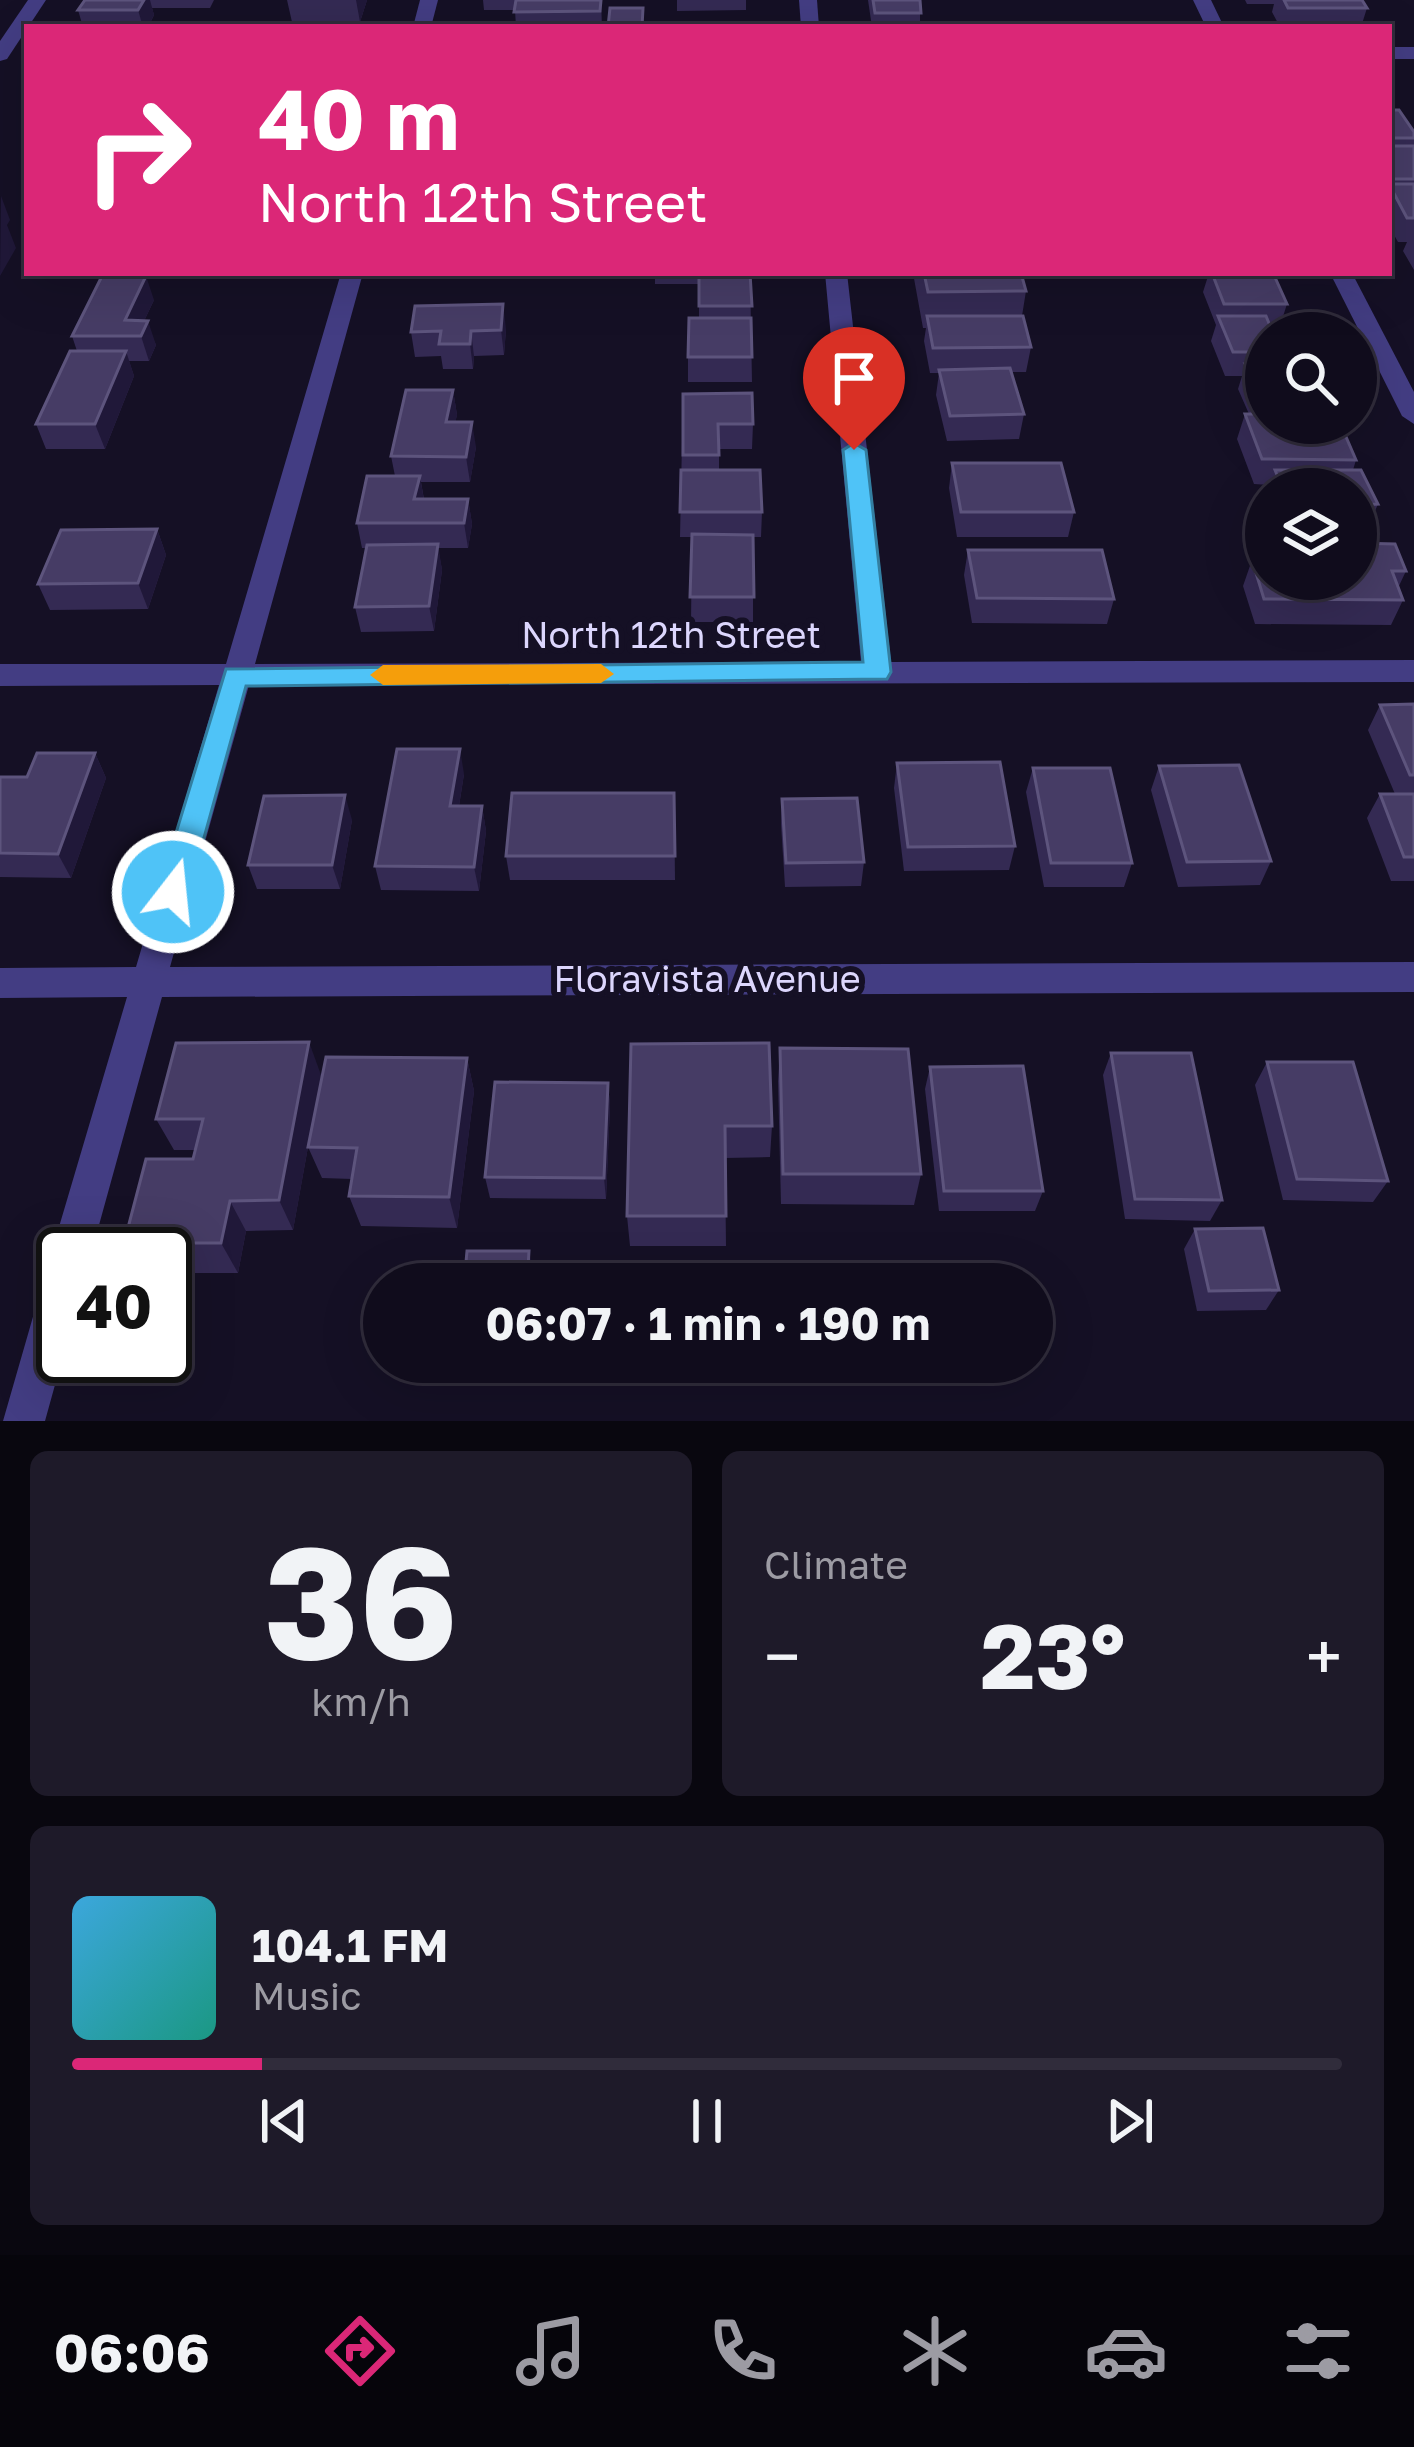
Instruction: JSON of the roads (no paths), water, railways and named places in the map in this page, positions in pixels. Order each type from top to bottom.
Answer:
[{"type":"street","points":[[0,55],[37,0]]},
{"type":"street","points":[[79,1227],[351,276]]},
{"type":"street","points":[[836,276],[877,672]]},
{"type":"street","points":[[1343,276],[1414,416]]},
{"type":"street","name":"North 12th Street","points":[[0,675],[1414,671]]},
{"type":"street","name":"Floravista Avenue","points":[[0,983],[1414,977]]},
{"type":"street","points":[[24,1421],[36,1378]]}]
